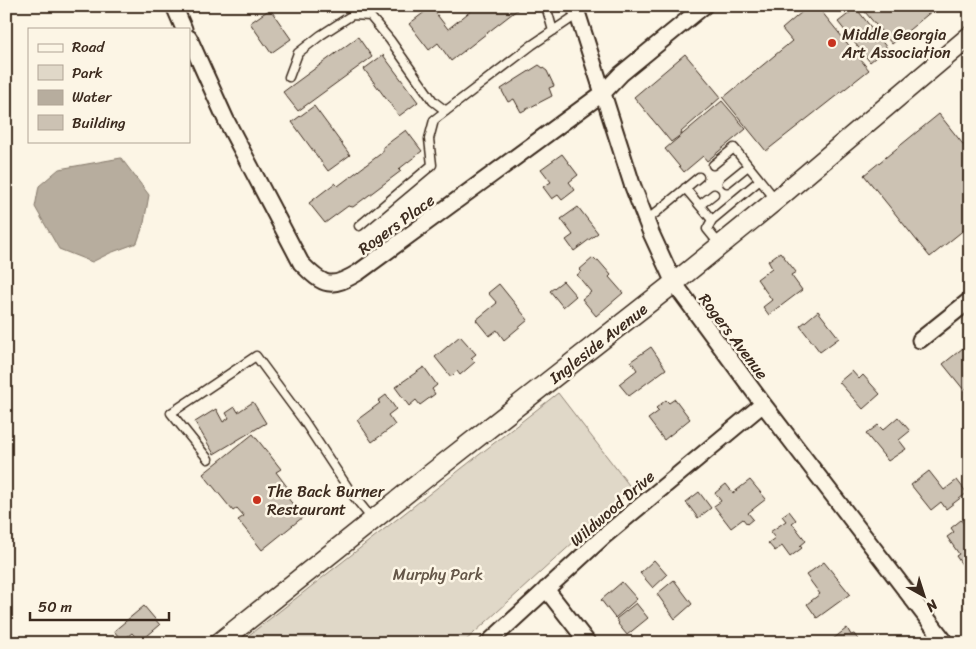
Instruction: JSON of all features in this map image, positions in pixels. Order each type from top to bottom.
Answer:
[{"type":"street","points":[[174,6],[184,28]]},
{"type":"street","name":"Rogers Place","points":[[190,40],[226,120],[301,263],[317,280],[331,284],[344,281],[359,272],[603,93],[621,74],[704,6]]},
{"type":"street","name":"Rogers Avenue","points":[[577,10],[632,184],[646,221],[674,283],[763,404],[946,643]]},
{"type":"street","name":"Ingleside Avenue","points":[[219,643],[674,283],[776,200],[970,36]]},
{"type":"street","points":[[920,340],[970,300]]},
{"type":"street","name":"Wildwood Drive","points":[[488,643],[603,537],[763,404]]},
{"type":"street","points":[[546,589],[588,643]]},
{"type":"lane","points":[[546,6],[553,31]]},
{"type":"lane","points":[[359,226],[432,166],[429,139],[434,120],[553,31],[577,10]]},
{"type":"lane","points":[[289,77],[298,53],[321,35],[352,15],[370,16],[390,40],[433,101],[446,111]]},
{"type":"lane","points":[[713,165],[734,148],[776,200]]},
{"type":"lane","points":[[727,183],[748,166]]},
{"type":"lane","points":[[646,221],[699,177]]},
{"type":"lane","points":[[721,245],[707,229],[712,220],[760,180]]},
{"type":"lane","points":[[686,188],[712,220]]},
{"type":"lane","points":[[700,205],[714,194]]},
{"type":"lane","points":[[208,459],[171,413],[256,356],[304,421],[352,494],[373,520]]},
{"type":"green space","name":"Murphy Park","points":[[558,393],[632,489],[463,643],[239,643]]},
{"type":"water","points":[[121,158],[149,195],[144,223],[137,243],[92,262],[59,249],[35,207],[39,186],[59,169]]},
{"type":"building","points":[[477,6],[522,6],[451,61],[438,43],[429,50],[409,24],[431,7],[448,29]]},
{"type":"building","points":[[809,6],[817,6],[869,70],[766,151],[723,98],[792,41],[782,29]]},
{"type":"building","points":[[860,6],[938,6],[892,44]]},
{"type":"building","points":[[856,8],[887,48],[870,62],[838,22]]},
{"type":"building","points":[[270,9],[291,39],[271,53],[250,23]]},
{"type":"building","points":[[358,37],[372,57],[298,111],[283,92]]},
{"type":"building","points":[[685,54],[721,97],[671,142],[634,97]]},
{"type":"building","points":[[383,55],[418,102],[399,116],[364,69]]},
{"type":"building","points":[[539,65],[547,71],[554,86],[549,88],[552,96],[521,112],[514,99],[508,102],[501,89]]},
{"type":"building","points":[[722,101],[746,129],[707,161],[703,156],[684,172],[665,149]]},
{"type":"building","points":[[314,106],[350,155],[328,171],[292,122]]},
{"type":"building","points":[[939,114],[970,153],[970,225],[930,257],[864,175]]},
{"type":"building","points":[[406,130],[422,151],[399,169],[401,171],[353,207],[348,206],[325,223],[309,203],[335,183],[338,186],[383,152],[383,147]]},
{"type":"building","points":[[562,154],[578,175],[569,182],[575,190],[562,200],[558,195],[552,199],[543,187],[551,182],[541,169]]},
{"type":"building","points":[[578,207],[598,233],[574,251],[566,240],[573,235],[561,219]]},
{"type":"building","points":[[780,252],[796,272],[791,275],[802,290],[769,315],[763,307],[772,300],[757,279],[772,268],[768,261]]},
{"type":"building","points":[[593,258],[596,261],[598,260],[611,275],[609,277],[623,293],[596,316],[582,299],[591,292],[577,275],[581,272],[579,270]]},
{"type":"building","points":[[563,281],[576,296],[563,307],[550,291]]},
{"type":"building","points":[[499,284],[528,320],[504,340],[497,330],[489,336],[476,320],[497,303],[488,293]]},
{"type":"building","points":[[818,311],[839,338],[820,352],[800,326]]},
{"type":"building","points":[[460,336],[476,354],[471,358],[475,362],[460,375],[457,371],[451,377],[435,357]]},
{"type":"building","points":[[651,347],[666,369],[629,396],[619,384],[637,370],[631,361]]},
{"type":"building","points":[[963,348],[970,356],[970,385],[964,390],[943,364]]},
{"type":"building","points":[[424,367],[437,385],[432,389],[435,394],[420,405],[416,400],[409,406],[395,387]]},
{"type":"building","points":[[852,371],[859,379],[863,375],[880,394],[863,409],[839,382]]},
{"type":"building","points":[[386,395],[396,409],[388,415],[395,425],[372,442],[357,420],[380,403],[378,401]]},
{"type":"building","points":[[675,399],[690,419],[664,440],[648,419],[659,411],[656,408],[666,400],[669,403]]},
{"type":"building","points":[[253,402],[266,423],[214,454],[195,422],[216,409],[223,422],[229,418],[226,413],[235,407],[238,412]]},
{"type":"building","points":[[898,417],[910,431],[899,440],[906,449],[888,461],[866,434],[878,425],[883,430]]},
{"type":"building","name":"The Back Burner Restaurant","points":[[253,434],[281,469],[276,472],[288,488],[283,492],[303,517],[262,550],[238,520],[244,516],[237,508],[233,511],[203,474]]},
{"type":"building","points":[[929,471],[944,490],[957,480],[967,493],[946,509],[941,502],[931,510],[911,485]]},
{"type":"building","points":[[750,480],[766,499],[748,513],[753,519],[747,524],[743,519],[731,528],[714,506],[721,501],[715,493],[726,484],[733,493]]},
{"type":"building","points":[[699,492],[711,508],[698,518],[686,502]]},
{"type":"building","points":[[789,511],[796,520],[792,523],[806,541],[800,546],[802,548],[790,557],[782,546],[775,551],[768,543],[775,538],[770,532],[786,521],[782,516]]},
{"type":"building","points":[[961,520],[970,532],[970,553],[967,555],[970,561],[963,566],[956,556],[959,554],[947,537],[954,532],[951,528]]},
{"type":"building","points":[[654,560],[667,575],[653,588],[640,573]]},
{"type":"building","points":[[824,562],[850,594],[817,618],[807,604],[820,594],[806,575]]},
{"type":"building","points":[[674,580],[692,604],[675,619],[657,594]]},
{"type":"building","points":[[622,582],[637,599],[615,618],[601,600]]},
{"type":"building","points":[[636,603],[648,618],[627,635],[616,619]]},
{"type":"building","points":[[144,606],[160,625],[140,642],[132,633],[122,641],[114,631]]},
{"type":"building","points":[[847,628],[851,635],[854,634],[861,643],[828,643]]},
{"type":"place","name":"Middle Georgia Art Association","points":[[832,43]]},
{"type":"place","name":"The Back Burner Restaurant","points":[[257,500]]}]
